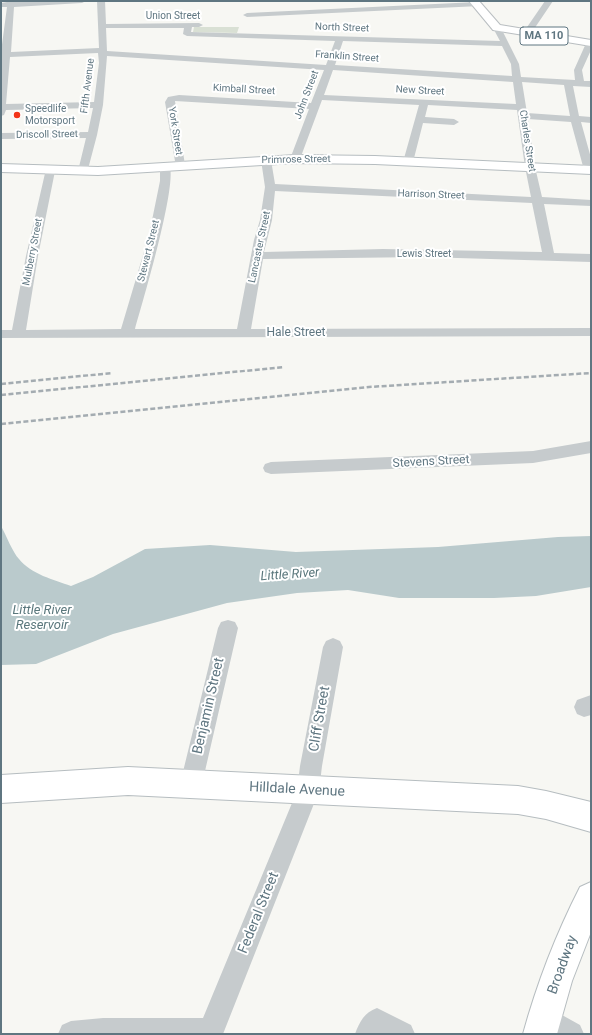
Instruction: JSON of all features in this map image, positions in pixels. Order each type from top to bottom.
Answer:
[{"type":"main road","points":[[475,2],[497,28]]},
{"type":"main road","name":"MA 110","points":[[497,28],[591,42]]},
{"type":"main road","name":"Primrose Street","points":[[1,168],[50,171],[83,171],[295,159],[408,162],[590,170]]},
{"type":"main road","name":"Hilldale Avenue","points":[[1,789],[128,782],[191,784],[308,791],[518,800],[546,805],[591,817]]},
{"type":"main road","name":"Broadway","points":[[542,1026],[571,941],[591,898]]},
{"type":"street","points":[[1,6],[11,3],[82,1]]},
{"type":"street","name":"Fifth Avenue","points":[[83,171],[101,87],[101,1]]},
{"type":"street","points":[[527,33],[549,1]]},
{"type":"street","points":[[247,15],[475,2]]},
{"type":"street","points":[[11,3],[4,55],[1,110],[98,105]]},
{"type":"street","points":[[243,35],[247,15],[247,6]]},
{"type":"street","name":"Union Street","points":[[101,26],[209,25]]},
{"type":"street","name":"North Street","points":[[188,26],[187,34],[505,44]]},
{"type":"street","name":"Charles Street","points":[[497,28],[515,64],[530,167],[549,256]]},
{"type":"street","name":"John Street","points":[[295,159],[315,101],[340,39]]},
{"type":"street","points":[[580,84],[578,70],[591,42]]},
{"type":"street","name":"Franklin Street","points":[[4,55],[102,52],[591,84]]},
{"type":"street","points":[[568,83],[575,119],[590,170]]},
{"type":"street","name":"Kimball Street","points":[[174,98],[315,101]]},
{"type":"street","name":"York Street","points":[[174,98],[170,102],[179,151],[180,166]]},
{"type":"street","name":"New Street","points":[[315,101],[424,103],[522,111],[591,120]]},
{"type":"street","points":[[408,162],[412,140],[424,103]]},
{"type":"street","points":[[419,120],[454,122]]},
{"type":"street","name":"Driscoll Street","points":[[1,136],[92,134]]},
{"type":"street","name":"Lancaster Street","points":[[243,333],[257,256],[266,220],[270,187],[266,160]]},
{"type":"street","name":"Stewart Street","points":[[127,333],[155,235],[165,181],[165,166]]},
{"type":"street","name":"Mulberry Street","points":[[18,334],[32,256],[50,171]]},
{"type":"street","name":"Harrison Street","points":[[270,187],[591,203]]},
{"type":"street","name":"Lewis Street","points":[[257,256],[351,253],[474,254],[591,258]]},
{"type":"street","name":"Hale Street","points":[[1,334],[591,332]]},
{"type":"street","name":"Stevens Street","points":[[271,468],[533,457],[591,447]]},
{"type":"street","name":"Benjamin Street","points":[[191,784],[228,628]]},
{"type":"street","name":"Cliff Street","points":[[308,791],[311,766],[333,647]]},
{"type":"street","name":"Federal Street","points":[[211,1032],[308,791]]},
{"type":"street","points":[[542,1026],[571,1034]]},
{"type":"street","points":[[372,1028],[402,1034]]},
{"type":"street","points":[[71,1034],[103,1031],[211,1032]]},
{"type":"shaded area","points":[[194,27],[239,27],[237,33],[193,32]]},
{"type":"water","name":"Little River Reservoir","points":[[1,526],[14,553],[24,564],[36,573],[71,586],[93,577],[145,549],[210,545],[296,552],[438,547],[558,537],[591,536],[591,587],[536,596],[494,598],[399,598],[348,590],[297,593],[227,603],[113,634],[36,664],[1,665]]},
{"type":"railway","points":[[1,395],[284,367]]},
{"type":"railway","points":[[1,384],[112,373]]},
{"type":"railway","points":[[1,424],[369,387],[591,373]]},
{"type":"place","name":"Speedlife Motorsport","points":[[17,115]]},
{"type":"water label","name":"Little River","points":[[290,575]]}]
